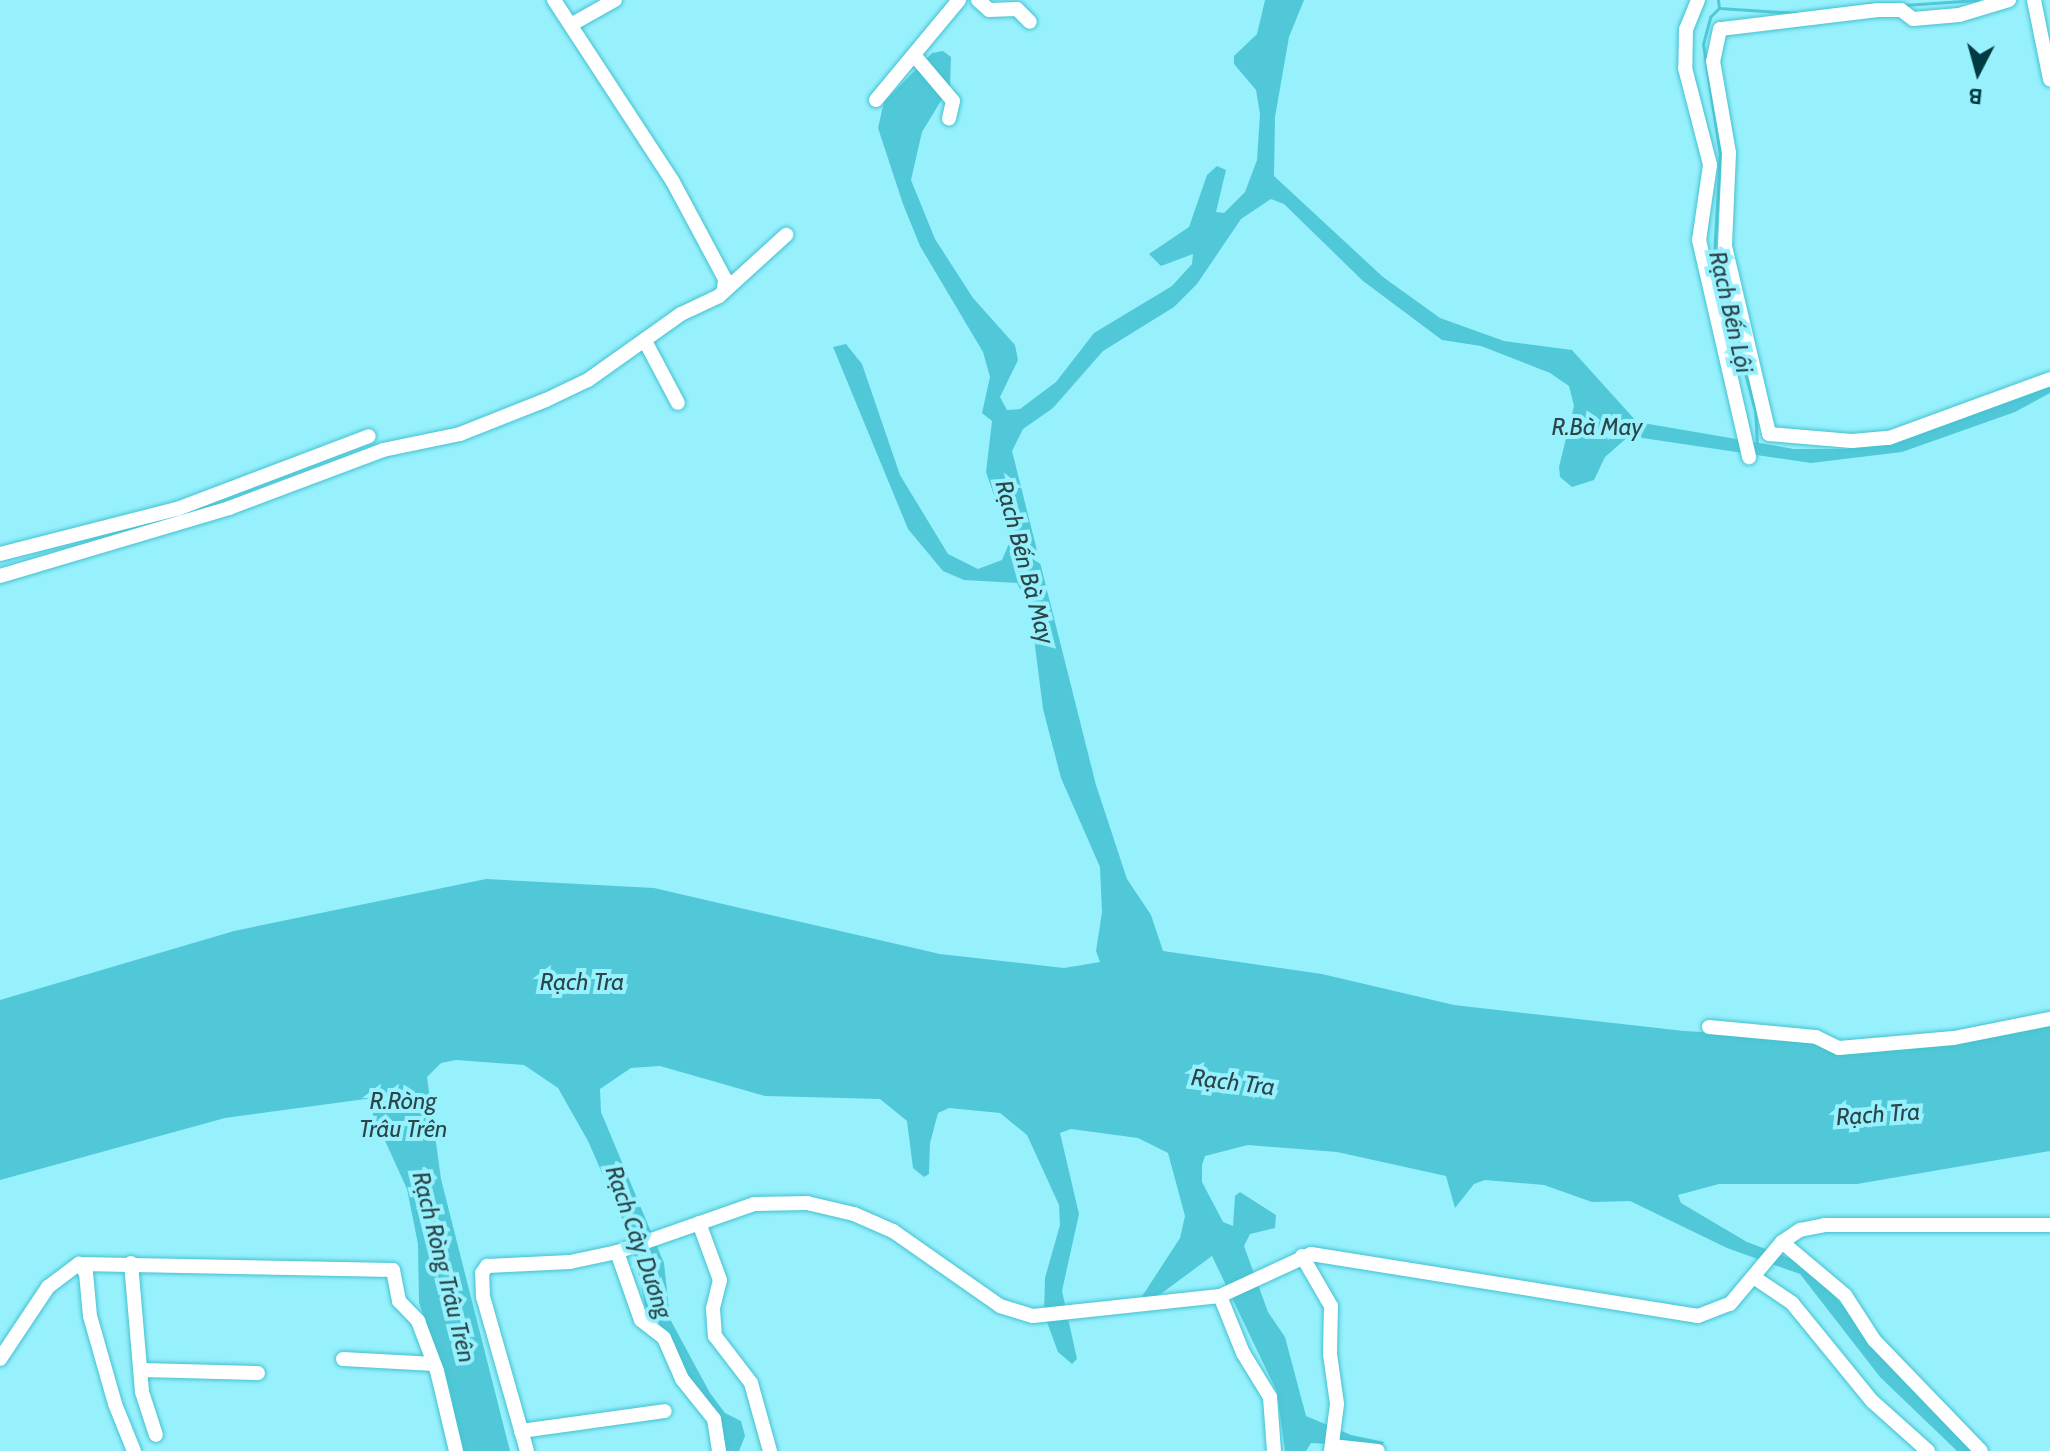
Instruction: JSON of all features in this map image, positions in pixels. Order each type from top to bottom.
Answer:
[{"type":"street","points":[[554,0],[574,23],[698,225],[725,279],[724,289]]},
{"type":"street","points":[[574,23],[615,0]]},
{"type":"street","points":[[876,100],[917,58],[959,0]]},
{"type":"street","points":[[978,0],[989,10],[1017,9],[1030,22]]},
{"type":"street","points":[[1698,0],[1686,29],[1685,68],[1710,165],[1699,240],[1748,455]]},
{"type":"street","points":[[2009,0],[1959,15],[1913,19],[1901,10],[1878,10],[1720,29],[1713,61],[1729,153],[1731,202],[1724,238],[1769,434],[1852,441],[1889,438],[2050,379]]},
{"type":"street","points":[[2034,0],[2050,79]]},
{"type":"street","points":[[917,58],[953,101],[949,119]]},
{"type":"street","points":[[0,576],[229,508],[383,450],[460,434],[588,380],[724,289],[786,235]]},
{"type":"street","points":[[645,341],[678,403]]},
{"type":"street","points":[[0,554],[177,509],[369,436]]},
{"type":"street","points":[[1709,1027],[1816,1037],[1839,1048],[1954,1038],[2050,1019]]},
{"type":"street","points":[[527,1451],[483,1297],[482,1273],[487,1266],[570,1262],[620,1251],[754,1204],[807,1203],[854,1214],[893,1231],[1000,1306],[1033,1316],[1222,1295],[1302,1256],[1320,1254],[1698,1316],[1722,1310],[1758,1274],[1779,1245],[1825,1225],[2050,1225]]},
{"type":"street","points":[[692,1226],[720,1280],[713,1309],[715,1336],[751,1383],[770,1451]]},
{"type":"street","points":[[1779,1245],[1845,1295],[1874,1340],[1981,1451]]},
{"type":"street","points":[[620,1251],[641,1320],[664,1338],[682,1379],[714,1419],[719,1451]]},
{"type":"street","points":[[1302,1256],[1331,1306],[1332,1447],[1378,1451]]},
{"type":"street","points":[[131,1263],[142,1392],[156,1435]]},
{"type":"street","points":[[79,1264],[86,1273],[90,1316],[111,1389],[134,1451]]},
{"type":"street","points":[[0,1359],[48,1287],[79,1264],[393,1270],[399,1301],[418,1321],[434,1364],[456,1451]]},
{"type":"street","points":[[1758,1274],[1792,1303],[1872,1401],[1928,1451]]},
{"type":"street","points":[[1222,1295],[1243,1353],[1270,1397],[1274,1451]]},
{"type":"street","points":[[343,1359],[434,1364]]},
{"type":"street","points":[[141,1370],[258,1373]]},
{"type":"street","points":[[521,1431],[665,1411]]},
{"type":"water","name":"Rạch Tra","points":[[1265,0],[1304,0],[1289,37],[1275,117],[1274,176],[1383,277],[1440,318],[1504,341],[1572,350],[1637,422],[1794,449],[1847,449],[2050,381],[2050,393],[2015,412],[1902,452],[1811,463],[1629,436],[1605,457],[1594,480],[1572,487],[1560,477],[1559,467],[1574,406],[1569,386],[1550,373],[1481,346],[1442,340],[1363,281],[1284,204],[1271,199],[1241,219],[1197,284],[1174,307],[1103,351],[1053,408],[1023,429],[1012,451],[1096,785],[1127,879],[1151,915],[1163,951],[1322,974],[1454,1005],[1684,1031],[1812,1038],[1845,1049],[2050,1022],[2050,1151],[1857,1184],[1719,1184],[1678,1195],[1681,1203],[1747,1242],[1805,1264],[1974,1451],[1957,1451],[1880,1377],[1800,1274],[1727,1248],[1630,1201],[1592,1202],[1544,1185],[1485,1180],[1474,1184],[1455,1208],[1446,1176],[1337,1152],[1248,1145],[1205,1156],[1202,1165],[1202,1182],[1223,1222],[1233,1226],[1235,1196],[1240,1192],[1276,1215],[1275,1228],[1250,1234],[1244,1246],[1268,1312],[1285,1337],[1306,1416],[1351,1435],[1384,1442],[1381,1447],[1311,1443],[1306,1451],[1285,1451],[1277,1392],[1212,1256],[1158,1296],[1141,1298],[1180,1238],[1185,1216],[1168,1153],[1138,1138],[1071,1129],[1060,1133],[1079,1214],[1062,1291],[1077,1359],[1072,1364],[1058,1352],[1044,1314],[1045,1278],[1060,1225],[1059,1205],[1027,1135],[1000,1113],[949,1108],[938,1113],[930,1143],[929,1174],[924,1177],[913,1168],[907,1121],[880,1099],[765,1096],[660,1066],[631,1068],[600,1089],[601,1112],[664,1263],[670,1319],[710,1393],[725,1413],[741,1421],[745,1436],[739,1451],[724,1451],[718,1418],[648,1320],[632,1241],[588,1141],[558,1088],[524,1065],[456,1060],[441,1063],[427,1077],[441,1179],[510,1451],[462,1451],[450,1391],[419,1303],[418,1244],[407,1189],[371,1110],[373,1098],[225,1118],[0,1180],[0,1000],[234,931],[486,879],[654,888],[940,954],[1064,968],[1100,962],[1096,951],[1102,912],[1100,867],[1061,778],[1043,709],[1030,607],[1017,583],[964,580],[943,571],[908,529],[833,347],[846,344],[862,364],[900,475],[948,554],[978,569],[1002,560],[1010,541],[986,472],[992,421],[982,413],[990,377],[983,352],[920,246],[903,204],[878,128],[884,102],[932,53],[943,51],[951,57],[950,86],[922,132],[911,180],[935,239],[973,298],[1015,345],[1018,360],[1000,397],[1007,410],[1020,409],[1056,382],[1094,333],[1172,286],[1192,264],[1193,254],[1161,266],[1149,254],[1189,227],[1207,175],[1217,166],[1226,170],[1216,212],[1224,213],[1245,192],[1257,160],[1260,114],[1256,90],[1234,64],[1234,56],[1257,34]]},
{"type":"waterway","points":[[1718,0],[1719,8]]},
{"type":"waterway","name":"Rạch Bến Lội","points":[[1904,5],[1978,0]]},
{"type":"waterway","name":"Rạch Bến Lội","points":[[1868,4],[1892,3]]},
{"type":"waterway","name":"Rạch Bến Lội","points":[[1757,445],[1755,410],[1714,257],[1720,154],[1703,44],[1710,17],[1719,8],[1797,13]]},
{"type":"water label","name":"R.Bà May","points":[[1597,427]]},
{"type":"water label","name":"Rạch Bến Bà May","points":[[1025,562]]},
{"type":"water label","name":"R.Ròng Trâu Trên","points":[[403,1115]]},
{"type":"water label","name":"Rạch Cây Dương","points":[[639,1242]]},
{"type":"water label","name":"Rạch Ròng Trâu Trên","points":[[444,1267]]}]
